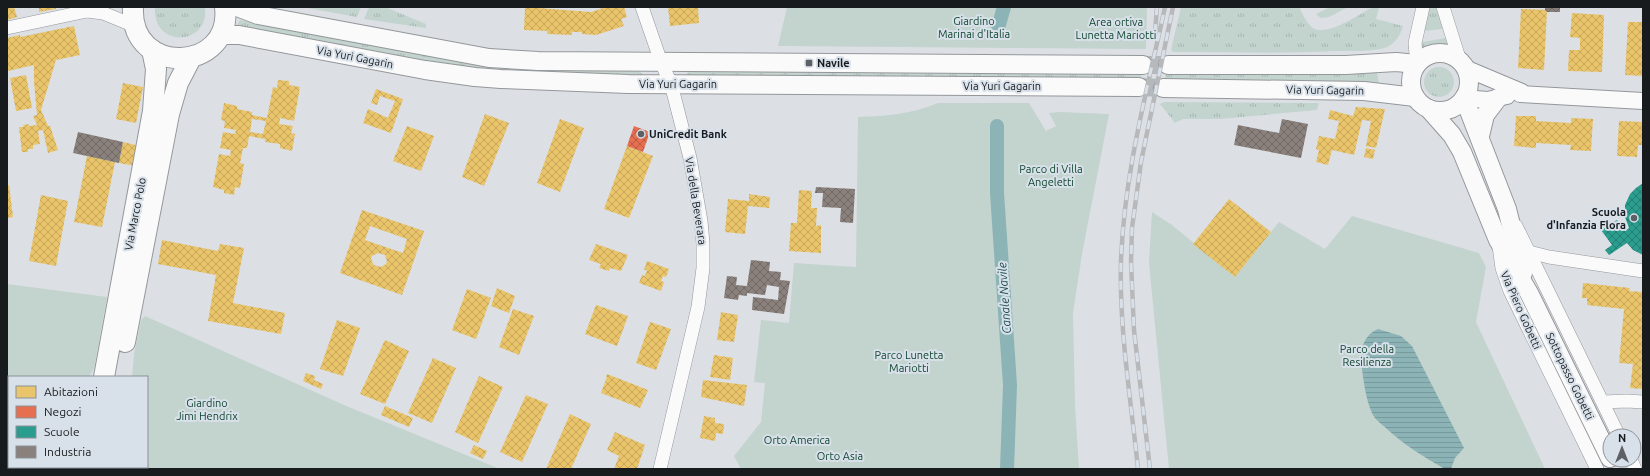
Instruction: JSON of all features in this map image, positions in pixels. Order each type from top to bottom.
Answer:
[{"type":"main road","points":[[134,16],[143,42],[152,50],[172,58],[191,58],[206,50],[220,36],[225,22],[225,7]]},
{"type":"main road","name":"Via Yuri Gagarin","points":[[237,7],[243,11],[258,15],[489,58],[538,61],[1143,65]]},
{"type":"main road","name":"Via Yuri Gagarin","points":[[220,36],[232,34],[246,36],[425,70],[474,77],[628,84],[1139,87]]},
{"type":"main road","name":"Via Marco Polo","points":[[104,376],[153,111],[156,69],[152,50]]},
{"type":"main road","points":[[1432,54],[1442,54],[1452,56],[1462,65],[1469,83],[1464,98],[1453,108],[1446,111],[1429,109],[1414,97],[1411,83],[1412,74],[1417,64],[1424,58],[1432,54]]},
{"type":"main road","name":"Via Marco Polo","points":[[118,376],[169,114],[178,83],[191,58]]},
{"type":"main road","points":[[1168,65],[1346,65],[1396,62],[1417,64]]},
{"type":"main road","name":"Via Yuri Gagarin","points":[[1163,88],[1364,91],[1414,97]]},
{"type":"main road","points":[[1464,98],[1507,209]]},
{"type":"main road","points":[[1480,136],[1484,115],[1498,98]]},
{"type":"main road","name":"Via Piero Gobetti","points":[[1429,109],[1452,135],[1462,152],[1498,240]]},
{"type":"main road","name":"Sottopasso Gobetti","points":[[1507,209],[1530,294]]},
{"type":"main road","name":"Sottopasso Gobetti","points":[[1498,240],[1530,294],[1602,442]]},
{"type":"street","name":"Via della Beverara","points":[[642,7],[661,62],[672,84],[693,172],[701,221],[703,268],[698,307],[660,469]]},
{"type":"street","points":[[1417,64],[1415,43],[1423,7]]},
{"type":"street","points":[[1443,7],[1462,65],[1522,92],[1520,94],[1643,101]]},
{"type":"street","points":[[7,28],[92,9],[103,13],[134,16]]},
{"type":"street","points":[[1464,98],[1480,100],[1498,98],[1522,92]]},
{"type":"street","points":[[1507,209],[1615,428]]},
{"type":"street","name":"Via Piero Gobetti","points":[[1498,240],[1502,268],[1510,290],[1597,469]]},
{"type":"street","points":[[1529,252],[1643,271]]},
{"type":"street","points":[[1540,277],[1543,270],[1551,261],[1563,258]]},
{"type":"street","points":[[1602,402],[1643,402]]},
{"type":"green space","points":[[155,7],[205,7],[204,20],[199,29],[191,35],[181,37],[171,36],[162,30],[156,21]]},
{"type":"green space","points":[[301,7],[361,7],[357,17]]},
{"type":"green space","points":[[369,7],[385,7],[426,24],[426,28],[364,19]]},
{"type":"green space","name":"Giardino Marinai d'Italia","points":[[787,7],[1147,7],[1146,49],[778,46]]},
{"type":"green space","points":[[1181,7],[1299,7],[1308,24],[1319,30],[1327,30],[1343,24],[1373,7],[1379,7],[1376,19],[1403,26],[1401,33],[1391,45],[1385,48],[1373,50],[1275,53],[1174,52],[1171,50]]},
{"type":"green space","points":[[1330,7],[1348,7],[1329,17],[1321,18],[1316,14]]},
{"type":"green space","points":[[1429,7],[1436,7],[1443,28],[1442,29],[1424,31]]},
{"type":"green space","points":[[240,20],[488,65],[638,71],[643,74],[637,76],[484,71],[239,26],[237,25]]},
{"type":"green space","points":[[1446,38],[1446,46],[1436,45],[1423,48],[1421,47],[1422,42]]},
{"type":"green space","points":[[1439,67],[1450,71],[1454,82],[1450,93],[1439,97],[1428,93],[1424,82],[1428,71]]},
{"type":"green space","points":[[690,71],[1141,75],[1140,81],[689,77],[686,74]]},
{"type":"green space","points":[[1166,73],[1317,75],[1377,73],[1379,83],[1165,79]]},
{"type":"green space","points":[[1164,102],[1319,103],[1317,110],[1220,119],[1183,119],[1175,123],[1160,104]]},
{"type":"green space","name":"Parco Lunetta Mariotti","points":[[938,103],[1029,103],[1046,131],[1056,126],[1049,113],[1109,114],[1082,254],[1073,313],[1075,405],[1079,469],[741,469],[734,456],[761,422],[765,383],[754,382],[761,320],[789,323],[794,263],[856,267],[858,117],[899,114],[918,110]]},
{"type":"green space","name":"Parco della Resilienza","points":[[1152,212],[1172,225],[1235,277],[1279,222],[1325,249],[1352,216],[1479,253],[1486,267],[1476,322],[1545,469],[1169,469],[1149,263]]},
{"type":"green space","points":[[7,284],[107,297],[94,368],[90,376],[8,376],[8,468],[58,468],[7,469]]},
{"type":"green space","name":"Giardino Jimi Hendrix","points":[[145,316],[344,405],[500,469],[133,468],[148,468],[148,376],[132,376],[134,354],[141,320]]},
{"type":"water","points":[[1378,329],[1401,336],[1412,346],[1464,448],[1455,458],[1451,469],[1445,469],[1407,446],[1375,418],[1369,406],[1365,391],[1361,351],[1364,342],[1370,334]]},
{"type":"building: Abitazioni","points":[[7,7],[14,7],[17,17],[7,20]]},
{"type":"building: Abitazioni","points":[[39,7],[56,7],[56,9],[39,12]]},
{"type":"building: Abitazioni","points":[[525,7],[591,12],[601,9],[600,7],[624,7],[627,17],[621,19],[624,26],[596,35],[582,34],[582,32],[572,32],[572,35],[547,34],[547,31],[524,30]]},
{"type":"building: Abitazioni","points":[[668,7],[698,7],[699,23],[670,26]]},
{"type":"building: Abitazioni","points":[[1521,9],[1547,10],[1544,70],[1518,68]]},
{"type":"building: Abitazioni","points":[[1572,13],[1604,15],[1602,72],[1568,71],[1569,50],[1580,50],[1580,38],[1570,37]]},
{"type":"building: Abitazioni","points":[[1628,22],[1643,22],[1643,76],[1625,75]]},
{"type":"building: Abitazioni","points":[[74,26],[80,55],[56,60],[41,110],[48,126],[50,126],[58,150],[48,153],[43,130],[38,131],[40,144],[33,145],[33,149],[28,149],[28,152],[22,152],[19,127],[24,127],[23,125],[28,124],[29,126],[37,125],[33,116],[37,115],[34,65],[8,71],[7,38],[20,35],[20,37]]},
{"type":"building: Abitazioni","points":[[26,75],[32,108],[16,111],[10,78]]},
{"type":"building: Abitazioni","points":[[278,80],[289,81],[289,85],[300,87],[294,121],[280,118],[279,124],[293,126],[291,133],[295,134],[292,151],[280,148],[280,144],[265,142],[265,139],[249,136],[247,148],[243,148],[240,163],[244,164],[240,188],[235,187],[234,195],[224,193],[224,190],[213,187],[219,154],[230,156],[231,150],[220,148],[223,132],[235,134],[236,130],[224,128],[225,121],[221,120],[224,103],[237,106],[237,109],[252,112],[252,115],[267,118],[273,87],[277,88]],"holes":[[[252,119],[266,121],[263,134],[250,132]]]},
{"type":"building: Abitazioni","points":[[123,83],[143,87],[136,123],[116,119]]},
{"type":"building: Abitazioni","points":[[376,89],[403,99],[391,133],[363,123],[368,109],[388,118],[395,101],[380,96],[377,105],[371,103]]},
{"type":"building: Abitazioni","points":[[1356,107],[1385,109],[1376,148],[1366,146],[1371,121],[1362,120],[1354,155],[1332,150],[1328,165],[1316,162],[1319,150],[1316,149],[1319,136],[1335,139],[1339,121],[1328,119],[1330,110],[1353,116]]},
{"type":"building: Abitazioni","points":[[485,114],[509,123],[484,186],[462,177]]},
{"type":"building: Abitazioni","points":[[1516,116],[1536,116],[1536,121],[1571,123],[1571,118],[1593,119],[1591,151],[1570,150],[1571,145],[1536,143],[1536,148],[1514,146]]},
{"type":"building: Abitazioni","points":[[560,119],[584,128],[560,192],[537,183]]},
{"type":"building: Abitazioni","points":[[1619,121],[1643,122],[1643,145],[1638,145],[1637,157],[1617,156]]},
{"type":"building: Abitazioni","points":[[407,126],[434,136],[421,171],[393,161]]},
{"type":"building: Abitazioni","points":[[123,142],[140,146],[136,166],[119,163]]},
{"type":"building: Abitazioni","points":[[627,146],[653,156],[629,218],[604,209]]},
{"type":"building: Abitazioni","points":[[1366,148],[1375,150],[1373,159],[1364,157]]},
{"type":"building: Abitazioni","points":[[87,156],[115,162],[102,227],[74,222]]},
{"type":"building: Abitazioni","points":[[9,185],[13,217],[7,218],[7,186]]},
{"type":"building: Abitazioni","points":[[799,190],[812,191],[811,208],[817,208],[816,226],[821,225],[821,253],[789,251],[791,223],[797,223]]},
{"type":"building: Abitazioni","points":[[749,194],[770,197],[769,208],[748,206],[745,234],[725,232],[728,199],[749,201]]},
{"type":"building: Abitazioni","points":[[41,195],[68,201],[56,266],[29,261]]},
{"type":"building: Abitazioni","points":[[1229,199],[1271,232],[1235,277],[1193,244]]},
{"type":"building: Abitazioni","points":[[362,210],[424,231],[402,295],[340,273]],"holes":[[[370,226],[407,239],[403,253],[365,240]],[[378,253],[385,255],[387,261],[386,264],[381,267],[374,265],[371,259],[372,256]]]},
{"type":"building: Abitazioni","points":[[162,240],[218,251],[220,244],[244,248],[233,303],[285,313],[281,334],[208,321],[216,275],[158,264]]},
{"type":"building: Abitazioni","points":[[596,244],[628,255],[621,271],[610,268],[609,271],[599,268],[601,264],[589,260]]},
{"type":"building: Abitazioni","points":[[647,261],[669,269],[666,277],[663,276],[661,281],[664,282],[661,291],[639,283],[642,275],[645,276],[647,270],[644,270]]},
{"type":"building: Abitazioni","points":[[1583,283],[1630,288],[1629,291],[1643,292],[1643,389],[1630,388],[1633,364],[1619,363],[1624,309],[1587,305],[1587,298],[1582,298]]},
{"type":"building: Abitazioni","points":[[497,288],[515,296],[509,313],[491,306]]},
{"type":"building: Abitazioni","points":[[467,289],[491,298],[476,339],[452,330]]},
{"type":"building: Abitazioni","points":[[596,305],[628,316],[617,346],[585,334]]},
{"type":"building: Abitazioni","points":[[513,309],[534,316],[519,355],[499,347]]},
{"type":"building: Abitazioni","points":[[721,312],[738,315],[734,342],[717,340]]},
{"type":"building: Abitazioni","points":[[337,320],[360,328],[343,376],[320,369]]},
{"type":"building: Abitazioni","points":[[650,322],[671,329],[656,370],[636,363]]},
{"type":"building: Abitazioni","points":[[385,340],[409,351],[385,404],[360,394]]},
{"type":"building: Abitazioni","points":[[714,355],[733,358],[730,380],[710,377]]},
{"type":"building: Abitazioni","points":[[433,358],[456,368],[432,423],[408,413]]},
{"type":"building: Abitazioni","points":[[306,373],[315,376],[314,380],[323,384],[321,389],[303,381]]},
{"type":"building: Abitazioni","points":[[607,374],[648,390],[640,408],[601,393]]},
{"type":"building: Abitazioni","points":[[479,376],[503,387],[478,443],[455,432]]},
{"type":"building: Abitazioni","points":[[703,380],[747,385],[744,406],[701,397]]},
{"type":"building: Abitazioni","points":[[526,395],[548,404],[522,462],[500,452]]},
{"type":"building: Abitazioni","points":[[385,406],[413,418],[409,427],[381,415]]},
{"type":"building: Abitazioni","points":[[570,414],[591,424],[571,469],[546,469]]},
{"type":"building: Abitazioni","points":[[704,416],[715,418],[715,423],[724,424],[723,434],[716,433],[715,441],[700,438]]},
{"type":"building: Abitazioni","points":[[615,432],[645,445],[637,469],[614,469],[619,456],[607,450]]},
{"type":"building: Abitazioni","points":[[474,445],[487,451],[483,459],[470,453]]},
{"type":"building: Negozi","points":[[634,126],[650,132],[643,152],[627,146]]},
{"type":"building: Scuole","name":"Scuola d'Infanzia Flora","points":[[1643,183],[1643,255],[1633,250],[1627,243],[1609,255],[1605,250],[1612,245],[1601,230],[1617,220],[1625,231],[1629,228],[1625,217],[1625,205],[1630,194]]},
{"type":"building: Industria","points":[[1545,7],[1560,7],[1560,12],[1547,12]]},
{"type":"building: Industria","points":[[1282,119],[1308,124],[1301,158],[1234,145],[1238,125],[1279,133]]},
{"type":"building: Industria","points":[[78,132],[123,142],[119,163],[73,153]]},
{"type":"building: Industria","points":[[816,187],[855,189],[853,223],[840,222],[841,208],[822,207],[823,193],[815,193]]},
{"type":"building: Industria","points":[[751,260],[770,262],[769,271],[781,272],[780,280],[790,281],[784,314],[752,310],[753,297],[778,300],[779,287],[767,285],[765,295],[747,293],[747,296],[739,295],[738,300],[724,298],[727,276],[737,277],[736,285],[747,286]]},
{"type":"waterway","name":"Canale Navile","points":[[998,28],[1004,7]]},
{"type":"waterway","name":"Canale Navile","points":[[997,126],[997,193],[1010,385],[1007,469]]},
{"type":"tunnel","points":[[1143,65],[1168,65]]},
{"type":"tunnel","points":[[1139,87],[1163,88]]},
{"type":"railway","points":[[1155,33],[1157,7]]},
{"type":"railway","points":[[1138,469],[1126,365],[1122,313],[1121,261],[1123,229],[1131,165],[1165,7]]},
{"type":"railway","points":[[1150,469],[1134,330],[1131,262],[1132,228],[1141,162],[1173,7]]},
{"type":"place","name":"Navile","points":[[809,63]]},
{"type":"place","name":"UniCredit Bank","points":[[641,134]]},
{"type":"place","name":"Scuola d'Infanzia Flora","points":[[1634,218]]},
{"type":"park label","name":"Area ortiva Lunetta Mariotti","points":[[1116,28]]},
{"type":"park label","name":"Parco di Villa Angeletti","points":[[1051,175]]},
{"type":"park label","name":"Orto America","points":[[797,440]]},
{"type":"park label","name":"Orto Asia","points":[[840,456]]}]
